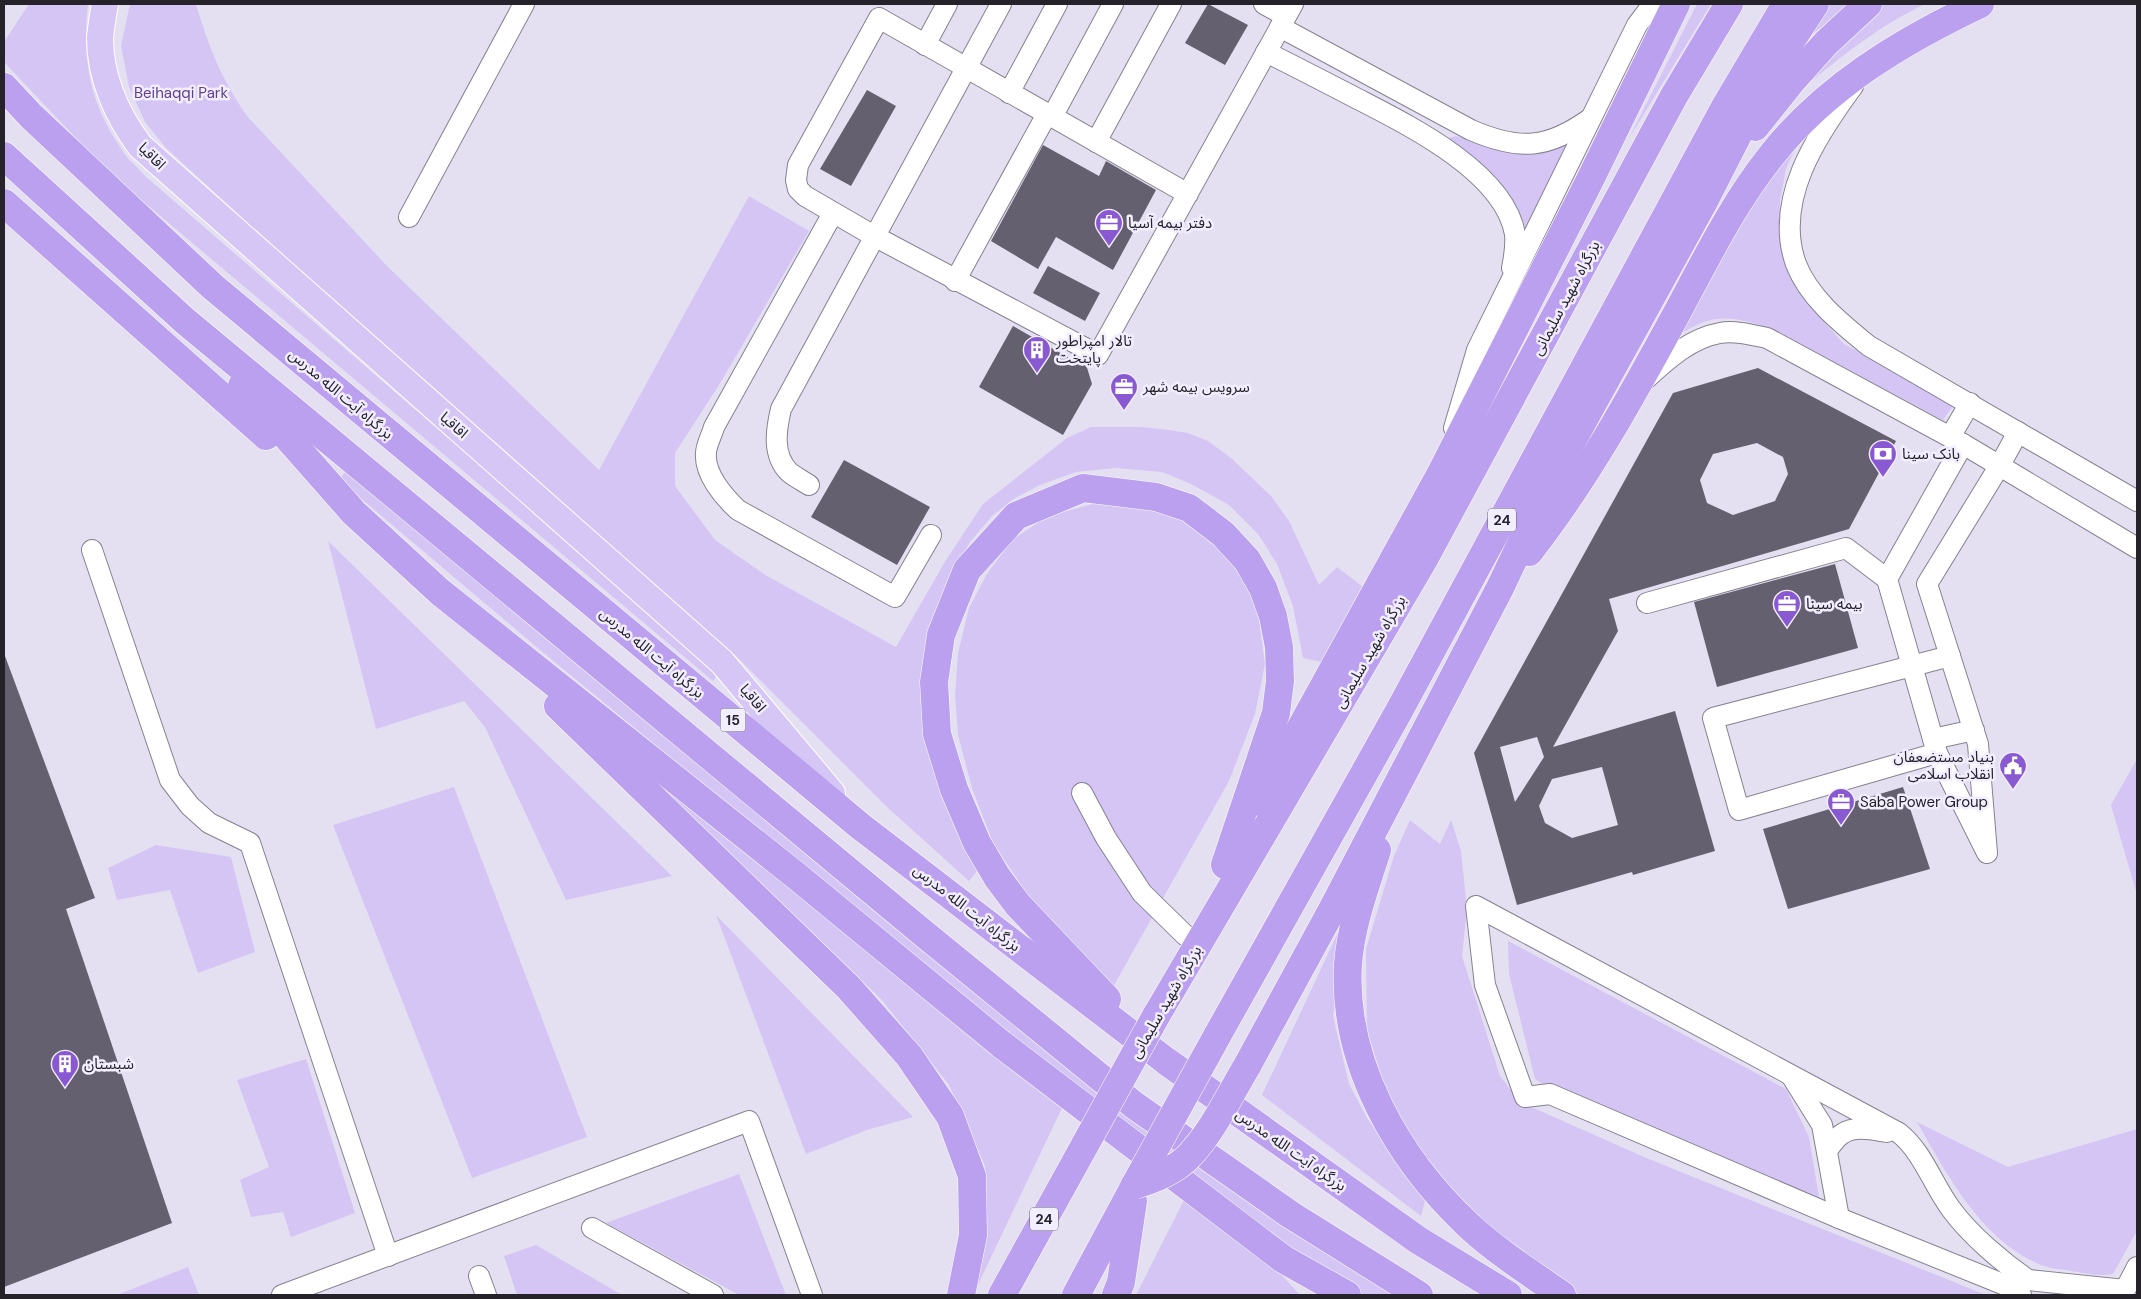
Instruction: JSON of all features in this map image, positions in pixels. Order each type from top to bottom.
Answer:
[{"type":"highway","points":[[1156,1016],[1186,936],[1440,475],[1589,182],[1676,4]]},
{"type":"highway","name":"بزرگراه شهید سلیمانی","points":[[1002,1295],[1156,1016],[1423,561],[1674,96],[1729,4]]},
{"type":"highway","name":"24","points":[[1076,1295],[1217,1036],[1399,711],[1725,106],[1786,4]]},
{"type":"highway","points":[[1116,1295],[1121,1282],[1128,1243],[1135,1185],[1157,1178],[1188,1158],[1213,1124],[1247,1066],[1500,588],[1555,472],[1702,204],[1768,76],[1815,4]]},
{"type":"highway","points":[[1702,204],[1755,128],[1791,82],[1826,43],[1868,4]]},
{"type":"highway","points":[[1500,588],[1554,520],[1636,388],[1730,217],[1770,156],[1814,109],[1867,67],[1912,38],[1980,4]]},
{"type":"highway","name":"بزرگراه آیت الله مدرس","points":[[4,87],[31,116],[213,287],[860,826],[1166,1062],[1418,1240],[1508,1295]]},
{"type":"highway","points":[[4,156],[185,321],[905,918],[1134,1105],[1290,1215],[1419,1295]]},
{"type":"highway","points":[[4,203],[354,513],[440,592],[849,988],[910,1056],[950,1116],[972,1176],[973,1235],[961,1295]]},
{"type":"highway","points":[[185,321],[354,513]]},
{"type":"highway","points":[[1166,1062],[1018,905],[997,877],[977,844],[954,789],[937,734],[934,682],[942,635],[967,570],[1016,516],[1082,488],[1156,497],[1189,508],[1223,534],[1247,560],[1263,588],[1273,616],[1279,647],[1280,681],[1276,713],[1225,865]]},
{"type":"highway","points":[[440,592],[791,872],[1001,1044],[1283,1259],[1346,1295]]},
{"type":"highway","points":[[1400,779],[1355,920],[1348,964],[1349,1002],[1354,1037],[1362,1065],[1398,1142],[1425,1179],[1468,1225],[1512,1261],[1562,1295]]},
{"type":"highway","points":[[1283,1259],[1319,1295]]},
{"type":"main road","name":"اقاقیا","points":[[105,4],[100,39],[105,75],[125,126],[140,146],[722,662],[860,826]]},
{"type":"lane","points":[[409,216],[524,4]]},
{"type":"lane","points":[[925,45],[947,4]]},
{"type":"lane","points":[[809,485],[789,472],[780,460],[776,447],[777,425],[781,409],[1002,4]]},
{"type":"lane","points":[[1009,93],[1058,4]]},
{"type":"lane","points":[[955,281],[1113,4]]},
{"type":"lane","points":[[1096,142],[1171,4]]},
{"type":"lane","points":[[1264,4],[1286,15],[1470,130],[1488,137],[1526,145],[1549,141],[1570,133],[1593,116]]},
{"type":"lane","points":[[1440,475],[1477,350],[1638,25],[1653,4]]},
{"type":"lane","points":[[1188,194],[925,45],[883,11],[798,166],[796,180],[798,189],[833,213],[955,281],[1098,355],[1188,194],[1286,15]]},
{"type":"lane","points":[[1266,52],[1425,134],[1478,176],[1496,195],[1508,214],[1515,235],[1511,282]]},
{"type":"lane","points":[[1867,67],[1837,108],[1810,152],[1794,192],[1789,229],[1796,264],[1810,287],[1836,320],[1869,346],[2137,501]]},
{"type":"lane","points":[[833,213],[714,427],[706,454],[712,477],[722,495],[738,510],[895,597],[931,535]]},
{"type":"lane","points":[[1636,388],[1666,360],[1690,344],[1720,332],[1767,338],[1956,440],[2137,548]]},
{"type":"lane","points":[[1887,579],[1956,440],[1970,403]]},
{"type":"lane","points":[[1647,603],[1846,548],[1887,579],[1935,746],[1987,853],[1978,744],[1927,584],[2000,466],[2018,432]]},
{"type":"lane","points":[[92,550],[170,780],[190,806],[209,823],[250,843],[388,1256]]},
{"type":"lane","points":[[1950,656],[1713,718],[1739,810],[1935,746],[1974,730]]},
{"type":"lane","points":[[1082,793],[1106,838],[1142,893],[1186,936]]},
{"type":"lane","points":[[2018,1287],[2011,1268],[1952,1210],[1910,1142],[1899,1133],[1476,906],[1485,985],[1525,1097],[1550,1094],[1840,1218],[2018,1287],[2130,1293],[2137,1267]]},
{"type":"lane","points":[[1791,1075],[1822,1125],[1840,1218]]},
{"type":"lane","points":[[282,1295],[749,1121],[812,1295]]},
{"type":"lane","points":[[1828,1149],[1842,1133],[1852,1130],[1865,1129],[1899,1133]]},
{"type":"lane","points":[[592,1228],[713,1295]]},
{"type":"lane","points":[[479,1276],[486,1295]]},
{"type":"green space","points":[[29,4],[88,4],[86,24],[87,61],[95,96],[109,130],[122,151],[132,162],[145,176],[719,672],[713,681],[108,172],[4,62],[4,38],[6,39]]},
{"type":"green space","name":"Beihaqqi Park","points":[[130,4],[196,4],[217,62],[230,89],[247,116],[388,267],[599,470],[749,196],[809,231],[719,385],[675,453],[675,486],[715,540],[767,576],[896,647],[946,560],[983,504],[1067,438],[1091,427],[1141,427],[1169,430],[1188,433],[1208,441],[1231,458],[1271,496],[1289,521],[1319,585],[1337,567],[1362,586],[1322,662],[1303,658],[1293,606],[1277,564],[1258,534],[1229,505],[1191,484],[1162,472],[1116,468],[1076,472],[1040,485],[1015,498],[992,516],[970,542],[952,573],[935,767],[963,846],[977,871],[969,881],[887,807],[737,657],[645,576],[412,384],[235,211],[166,148],[145,122],[129,87],[121,46]]},
{"type":"green space","points":[[1697,4],[1711,4],[1628,140]]},
{"type":"green space","points":[[1829,4],[1848,4],[1813,34],[1811,24]]},
{"type":"green space","points":[[1880,4],[1925,4],[1870,36],[1785,103]]},
{"type":"green space","points":[[1578,135],[1523,240],[1505,192],[1449,138],[1456,136],[1502,149]]},
{"type":"green space","points":[[1800,137],[1786,169],[1780,200],[1779,234],[1791,269],[1808,304],[1844,344],[1955,403],[1943,420],[1776,331],[1759,325],[1742,320],[1724,318],[1707,321],[1678,335],[1745,212]]},
{"type":"green space","points":[[346,471],[1247,1196],[1347,1267],[1394,1295],[1361,1295],[1260,1227],[1068,1086],[539,649],[339,480]]},
{"type":"green space","points":[[1132,503],[1179,517],[1217,545],[1239,569],[1258,613],[1265,664],[1255,714],[1229,781],[1113,987],[1032,901],[993,843],[972,788],[958,735],[955,695],[958,653],[969,608],[987,574],[1012,540],[1048,516],[1093,504]]},
{"type":"green space","points":[[328,541],[672,876],[566,900],[485,727],[464,701],[376,729]]},
{"type":"green space","points":[[620,751],[1062,1108],[975,1291],[983,1236],[985,1166],[949,1085],[881,999]]},
{"type":"green space","points":[[2137,759],[2137,895],[2111,805]]},
{"type":"green space","points":[[454,787],[587,1137],[472,1178],[333,825]]},
{"type":"green space","points":[[1410,820],[1440,844],[1451,820],[1461,851],[1467,910],[1462,956],[1500,1076],[1520,1102],[1644,1157],[1986,1295],[1579,1295],[1534,1267],[1457,1198],[1403,1127],[1385,1087],[1367,1031],[1366,949],[1394,856]]},
{"type":"green space","points":[[156,845],[231,857],[255,952],[198,973],[170,890],[117,900],[108,868]]},
{"type":"green space","points":[[1348,911],[1333,1016],[1349,1084],[1367,1118],[1425,1201],[1421,1216],[1262,1095]]},
{"type":"green space","points":[[716,915],[913,1117],[867,1130],[806,1154]]},
{"type":"green space","points":[[1508,941],[1786,1089],[1809,1137],[1819,1197],[1549,1088],[1535,1079],[1509,974]]},
{"type":"green space","points":[[306,1059],[355,1213],[291,1237],[283,1212],[251,1217],[240,1180],[269,1167],[237,1080]]},
{"type":"green space","points":[[1917,1122],[2008,1167],[2137,1129],[2137,1231],[2113,1274],[2092,1274],[2041,1265],[2020,1254],[2001,1240],[1968,1204],[1941,1164]]},
{"type":"green space","points":[[739,1174],[786,1295],[739,1295],[606,1223]]},
{"type":"green space","points":[[1184,1200],[1276,1269],[1300,1295],[1136,1295]]},
{"type":"green space","points":[[536,1245],[622,1295],[517,1295],[504,1256]]},
{"type":"green space","points":[[188,1267],[199,1295],[117,1295]]},
{"type":"building","points":[[1208,4],[1248,25],[1225,65],[1185,43]]},
{"type":"building","points":[[867,90],[896,106],[851,186],[820,169]]},
{"type":"building","points":[[1043,145],[1099,176],[1106,161],[1156,190],[1113,270],[1056,237],[1038,269],[991,241]]},
{"type":"building","points":[[1048,266],[1100,293],[1085,321],[1033,293]]},
{"type":"building","name":"تالار امپراطور پایتخت","points":[[1013,326],[1078,363],[1081,360],[1085,361],[1092,384],[1063,435],[979,387]]},
{"type":"building","points":[[1758,368],[1896,441],[1849,529],[1609,599],[1618,631],[1553,747],[1675,711],[1715,851],[1633,875],[1632,872],[1517,905],[1474,753],[1673,393]],"holes":[[[1757,443],[1783,457],[1788,474],[1775,501],[1733,515],[1707,503],[1700,480],[1713,454]],[[1537,737],[1544,757],[1515,802],[1500,747]],[[1602,767],[1618,825],[1572,838],[1545,823],[1539,806],[1552,779]]]},
{"type":"building","points":[[844,460],[930,507],[897,565],[811,517]]},
{"type":"building","points":[[1835,564],[1858,648],[1717,687],[1694,602]]},
{"type":"building","name":"شبستان","points":[[4,656],[95,898],[66,909],[172,1223],[4,1287]]},
{"type":"building","points":[[1903,787],[1930,869],[1788,909],[1763,829]]},
{"type":"place","name":"دفتر بیمه آسیا","points":[[1109,247]]},
{"type":"place","name":"تالار امپراطور پایتخت","points":[[1037,374]]},
{"type":"place","name":"سرویس بیمه شهر","points":[[1124,411]]},
{"type":"place","name":"بانک سینا","points":[[1883,478]]},
{"type":"place","name":"بیمه سینا","points":[[1787,628]]},
{"type":"place","name":"بنیاد مستضعفان انقلاب اسلامی","points":[[2013,790]]},
{"type":"place","name":"Saba Power Group","points":[[1841,826]]},
{"type":"place","name":"شبستان","points":[[65,1088]]}]
